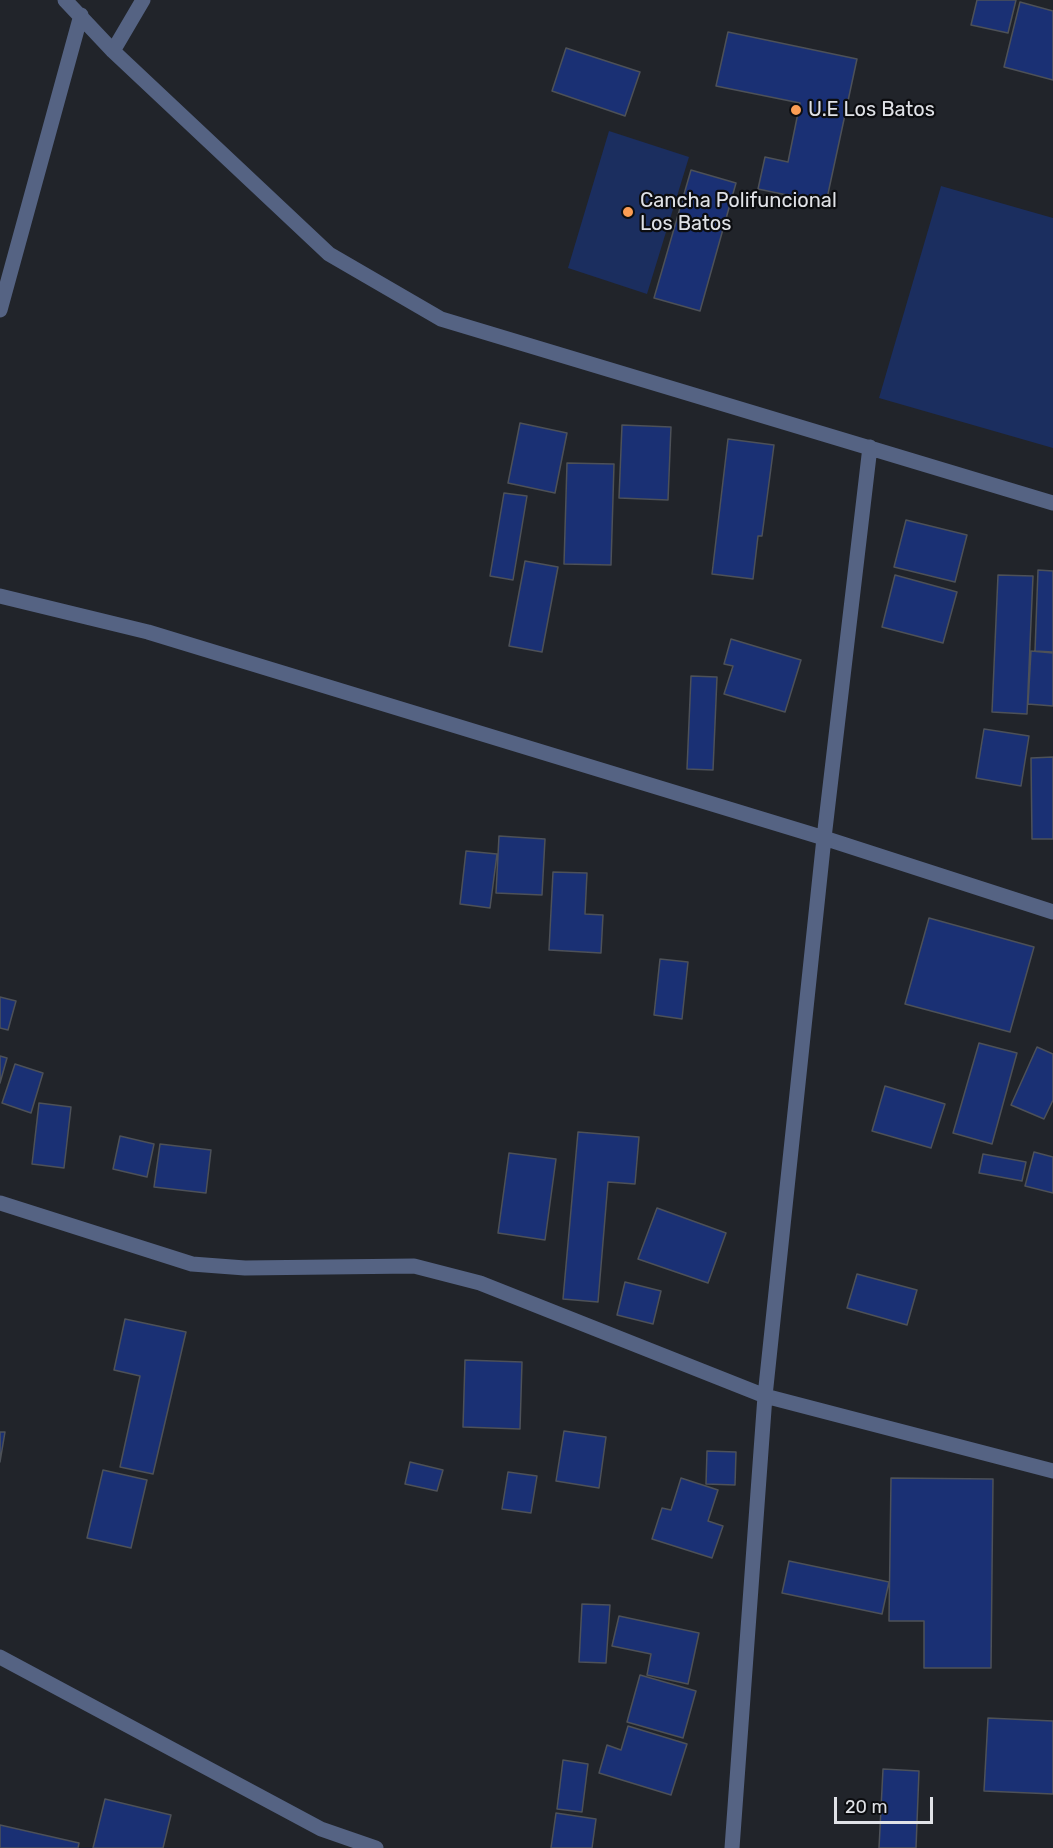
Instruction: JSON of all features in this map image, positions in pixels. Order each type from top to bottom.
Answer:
[{"type":"street","points":[[65,0],[113,51],[329,254],[441,319],[1053,503]]},
{"type":"street","points":[[113,51],[143,0]]},
{"type":"street","points":[[0,310],[81,15]]},
{"type":"street","points":[[732,1848],[765,1396],[824,838],[870,447]]},
{"type":"street","points":[[0,596],[148,632],[824,838],[1053,912]]},
{"type":"street","points":[[0,1203],[192,1264],[245,1268],[414,1266],[480,1283],[765,1396],[1053,1471]]},
{"type":"street","points":[[0,1657],[321,1829],[376,1848]]},
{"type":"shaded area","name":"Cancha Polifuncional Los Batos","points":[[609,131],[689,157],[647,294],[568,268]]},
{"type":"shaded area","points":[[941,186],[1053,218],[1053,448],[879,398]]},
{"type":"building","points":[[977,0],[1016,0],[1008,33],[971,25]]},
{"type":"building","points":[[1020,2],[1053,11],[1053,80],[1004,67]]},
{"type":"building","points":[[728,32],[857,59],[826,203],[758,189],[765,157],[788,162],[800,103],[716,86]]},
{"type":"building","points":[[566,48],[640,72],[625,116],[552,91]]},
{"type":"building","points":[[691,170],[736,183],[700,311],[654,298]]},
{"type":"building","points":[[520,423],[567,433],[555,493],[508,483]]},
{"type":"building","points":[[622,425],[671,427],[668,500],[619,498]]},
{"type":"building","points":[[728,439],[774,445],[762,536],[758,536],[753,579],[712,574]]},
{"type":"building","points":[[567,463],[614,464],[611,565],[564,564]]},
{"type":"building","points":[[504,493],[527,496],[513,580],[490,576]]},
{"type":"building","points":[[906,520],[967,535],[955,582],[894,567]]},
{"type":"building","points":[[525,561],[558,567],[542,652],[509,646]]},
{"type":"building","points":[[1038,570],[1053,571],[1053,652],[1035,651]]},
{"type":"building","points":[[895,575],[957,592],[943,643],[882,627]]},
{"type":"building","points":[[998,575],[1033,576],[1027,714],[992,712]]},
{"type":"building","points":[[731,639],[801,660],[785,712],[724,694],[733,666],[724,664]]},
{"type":"building","points":[[1031,651],[1053,653],[1053,706],[1028,704]]},
{"type":"building","points":[[691,676],[717,677],[713,770],[687,769]]},
{"type":"building","points":[[984,729],[1029,736],[1021,786],[976,778]]},
{"type":"building","points":[[1053,757],[1053,839],[1032,839],[1031,758]]},
{"type":"building","points":[[499,836],[545,839],[542,895],[496,893]]},
{"type":"building","points":[[466,851],[497,854],[490,908],[460,904]]},
{"type":"building","points":[[553,872],[587,873],[585,914],[603,915],[601,953],[549,950]]},
{"type":"building","points":[[929,918],[1034,947],[1010,1032],[905,1004]]},
{"type":"building","points":[[660,959],[688,962],[682,1019],[654,1015]]},
{"type":"building","points":[[0,997],[16,1001],[8,1030],[0,1028]]},
{"type":"building","points":[[979,1043],[1017,1053],[992,1144],[953,1133]]},
{"type":"building","points":[[1037,1047],[1053,1054],[1053,1100],[1044,1119],[1011,1105]]},
{"type":"building","points":[[0,1056],[7,1058],[0,1083]]},
{"type":"building","points":[[15,1064],[43,1073],[31,1113],[2,1103]]},
{"type":"building","points":[[885,1086],[945,1104],[931,1148],[872,1131]]},
{"type":"building","points":[[39,1103],[71,1107],[64,1168],[32,1164]]},
{"type":"building","points":[[578,1132],[639,1137],[635,1184],[608,1182],[598,1302],[563,1299]]},
{"type":"building","points":[[120,1136],[154,1144],[147,1177],[113,1169]]},
{"type":"building","points":[[160,1144],[211,1150],[206,1193],[154,1187]]},
{"type":"building","points":[[1034,1152],[1053,1157],[1053,1193],[1025,1186]]},
{"type":"building","points":[[509,1153],[556,1159],[545,1240],[498,1233]]},
{"type":"building","points":[[983,1154],[1026,1162],[1022,1181],[979,1173]]},
{"type":"building","points":[[657,1208],[726,1233],[708,1283],[638,1259]]},
{"type":"building","points":[[857,1274],[917,1290],[907,1325],[847,1308]]},
{"type":"building","points":[[625,1282],[661,1291],[653,1324],[617,1315]]},
{"type":"building","points":[[125,1319],[186,1332],[153,1474],[120,1467],[140,1376],[114,1370]]},
{"type":"building","points":[[465,1360],[522,1362],[520,1429],[463,1427]]},
{"type":"building","points":[[564,1431],[606,1437],[599,1488],[556,1481]]},
{"type":"building","points":[[0,1432],[5,1432],[0,1462]]},
{"type":"building","points":[[707,1451],[736,1452],[735,1485],[706,1484]]},
{"type":"building","points":[[410,1462],[443,1470],[437,1491],[405,1484]]},
{"type":"building","points":[[103,1470],[147,1480],[131,1548],[87,1538]]},
{"type":"building","points":[[508,1472],[537,1476],[531,1513],[502,1509]]},
{"type":"building","points":[[681,1478],[718,1490],[708,1521],[723,1526],[712,1558],[652,1539],[662,1508],[671,1510]]},
{"type":"building","points":[[891,1478],[993,1479],[991,1668],[924,1668],[924,1621],[889,1621]]},
{"type":"building","points":[[789,1561],[889,1582],[882,1614],[782,1593]]},
{"type":"building","points":[[582,1604],[610,1605],[606,1663],[579,1662]]},
{"type":"building","points":[[619,1616],[699,1633],[688,1684],[647,1675],[651,1654],[612,1646]]},
{"type":"building","points":[[640,1675],[696,1691],[683,1738],[627,1722]]},
{"type":"building","points":[[988,1718],[1053,1721],[1053,1794],[984,1791]]},
{"type":"building","points":[[628,1726],[687,1744],[671,1795],[599,1773],[607,1745],[621,1750]]},
{"type":"building","points":[[563,1760],[588,1764],[582,1812],[557,1809]]},
{"type":"building","points":[[883,1769],[919,1771],[916,1848],[879,1848]]},
{"type":"building","points":[[105,1799],[171,1815],[163,1848],[93,1848]]},
{"type":"building","points":[[556,1813],[596,1819],[592,1848],[551,1848]]},
{"type":"building","points":[[0,1825],[79,1843],[78,1848],[0,1848]]},
{"type":"place","name":"U.E Los Batos","points":[[796,110]]},
{"type":"place","name":"Cancha Polifuncional Los Batos","points":[[628,212]]}]
